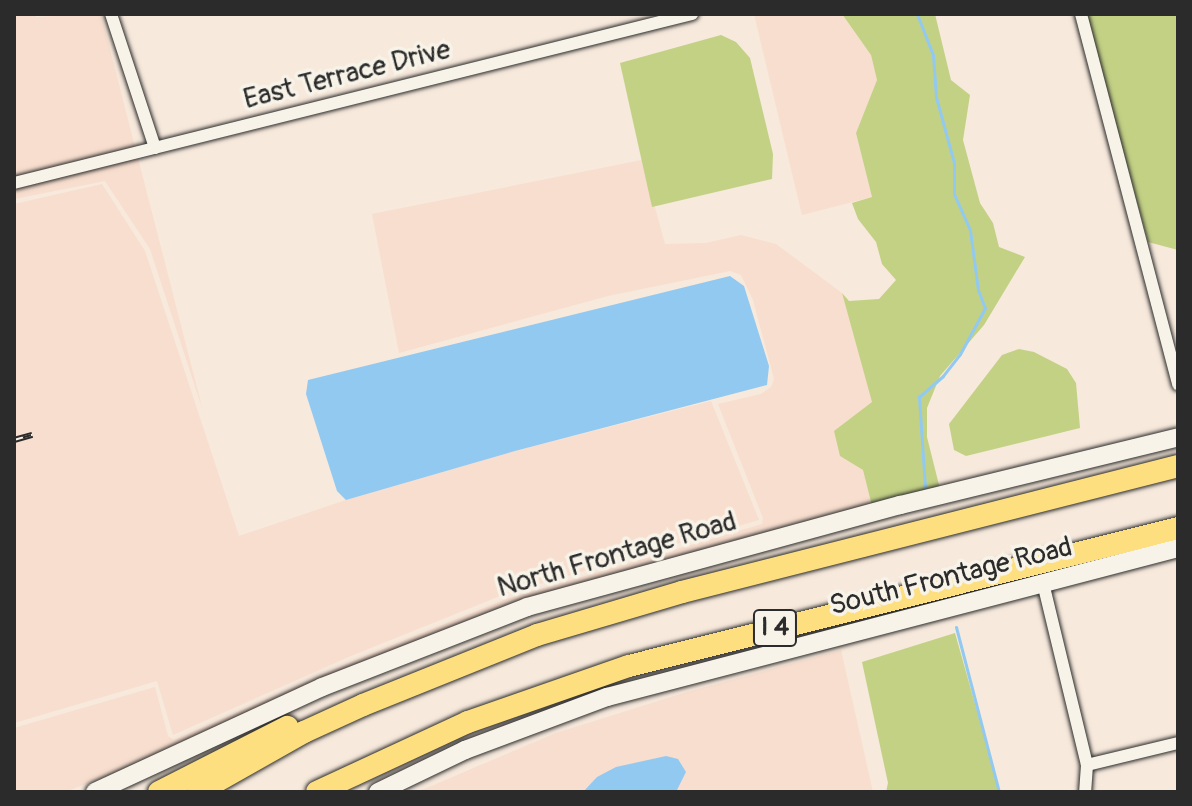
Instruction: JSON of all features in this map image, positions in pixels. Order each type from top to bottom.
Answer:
[{"type":"highway","name":"I 4","points":[[198,792],[304,732],[408,684],[537,635],[609,612],[1178,466]]},
{"type":"highway","name":"I 4","points":[[317,792],[468,722],[629,666],[1178,528]]},
{"type":"highway","points":[[159,792],[222,757],[324,711],[408,684]]},
{"type":"highway","points":[[333,792],[383,759]]},
{"type":"street","points":[[111,14],[155,148]]},
{"type":"street","name":"East Terrace Drive","points":[[14,183],[692,14]]},
{"type":"street","points":[[1081,14],[1153,279],[1178,385]]},
{"type":"street","name":"North Frontage Road","points":[[95,792],[322,687],[527,607],[869,513],[1178,437]]},
{"type":"street","name":"South Frontage Road","points":[[378,792],[465,750],[607,697],[1178,548]]},
{"type":"street","points":[[1043,583],[1087,765],[1085,792]]},
{"type":"street","points":[[1087,765],[1178,743]]},
{"type":"shaded area","points":[[14,14],[35,14],[36,17],[101,14],[135,147],[14,177]]},
{"type":"shaded area","points":[[754,14],[842,14],[871,55],[877,80],[856,133],[872,197],[802,215]]},
{"type":"shaded area","points":[[138,158],[203,411],[150,249],[105,181],[14,199],[14,189]]},
{"type":"shaded area","points":[[642,160],[665,244],[706,243],[741,235],[776,244],[842,293],[873,402],[840,456],[863,470],[872,506],[648,566],[65,792],[14,792],[14,728],[155,687],[168,736],[174,740],[353,661],[506,599],[762,524],[763,518],[718,404],[761,394],[771,387],[774,379],[753,300],[741,275],[730,271],[608,296],[399,353],[372,214]]},
{"type":"shaded area","points":[[102,184],[145,251],[239,536],[346,500],[515,451],[711,401],[759,520],[505,594],[351,656],[173,735],[157,681],[14,723],[14,204]]},
{"type":"shaded area","points":[[841,650],[873,792],[417,792],[556,733],[687,692]]},
{"type":"green space","points":[[842,14],[935,14],[951,80],[970,95],[963,140],[980,203],[993,223],[999,247],[1025,257],[984,325],[940,376],[927,408],[927,437],[940,489],[872,506],[863,470],[840,456],[834,431],[872,402],[842,293],[849,301],[879,299],[896,280],[882,264],[876,242],[858,219],[852,203],[872,197],[856,133],[877,80],[871,55]]},
{"type":"green space","points":[[1086,14],[1178,14],[1178,250],[1148,242]]},
{"type":"green space","points":[[721,35],[736,42],[750,58],[773,154],[772,179],[652,207],[620,63]]},
{"type":"green space","points":[[1019,349],[1034,352],[1067,369],[1076,383],[1080,428],[966,456],[954,450],[949,424],[1002,355]]},
{"type":"green space","points":[[955,633],[1000,792],[886,792],[888,783],[862,662]]},
{"type":"water","points":[[730,276],[744,286],[769,366],[767,385],[515,451],[346,500],[337,491],[306,394],[308,380]]},
{"type":"water","points":[[666,756],[678,759],[686,772],[676,792],[583,792],[597,777],[616,767]]},
{"type":"waterway","points":[[917,14],[933,55],[936,97],[954,163],[954,194],[970,230],[978,290],[985,308],[960,354],[943,376],[919,397],[925,487]]},
{"type":"waterway","points":[[956,627],[999,792]]},
{"type":"railway","points":[[14,440],[32,435]]}]
